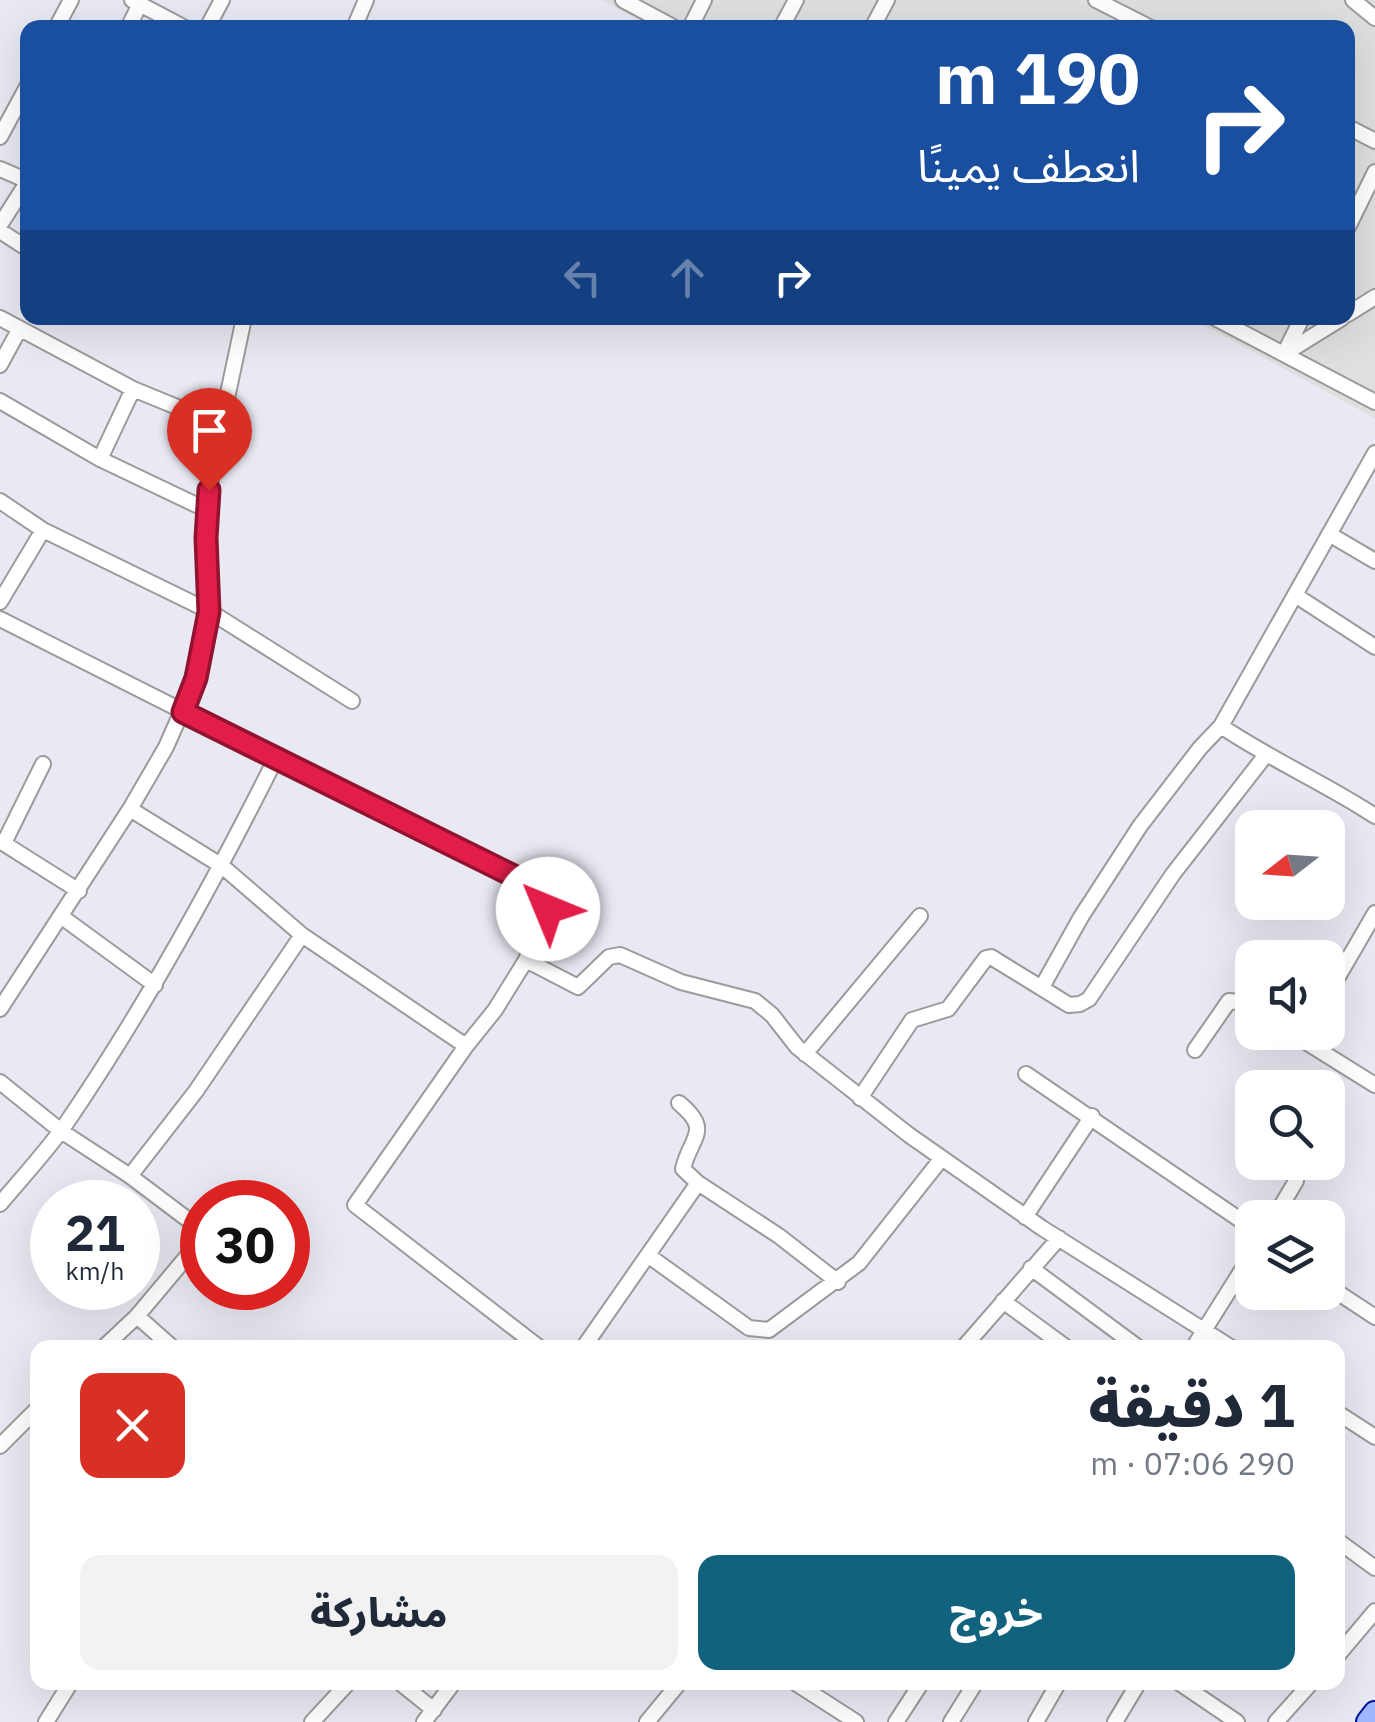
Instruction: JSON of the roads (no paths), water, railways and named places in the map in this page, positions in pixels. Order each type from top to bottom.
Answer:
[{"type":"main road","points":[[1368,1722],[1375,1713]]},
{"type":"street","points":[[623,0],[660,20]]},
{"type":"street","points":[[1096,0],[1135,20]]},
{"type":"street","points":[[1120,20],[1140,0]]},
{"type":"street","points":[[1353,0],[1375,18]]},
{"type":"street","points":[[136,2],[169,20]]},
{"type":"street","points":[[0,137],[20,100]]},
{"type":"street","points":[[1355,213],[1375,172]]},
{"type":"street","points":[[0,228],[20,194]]},
{"type":"street","points":[[0,318],[133,389],[221,425]]},
{"type":"street","points":[[0,1009],[130,810],[183,712],[196,678],[209,612],[207,510],[242,325]]},
{"type":"street","points":[[1228,325],[1375,402]]},
{"type":"street","points":[[1284,354],[1298,325]]},
{"type":"street","points":[[1284,354],[1331,325]]},
{"type":"street","points":[[0,365],[19,330]]},
{"type":"street","points":[[100,459],[133,389]]},
{"type":"street","points":[[0,401],[100,459],[207,510]]},
{"type":"street","points":[[1042,987],[1081,917],[1140,826],[1200,748],[1222,726],[1375,453]]},
{"type":"street","points":[[0,502],[42,530],[209,612],[352,701]]},
{"type":"street","points":[[0,602],[42,530]]},
{"type":"street","points":[[1329,534],[1375,562]]},
{"type":"street","points":[[1295,595],[1375,647]]},
{"type":"street","points":[[0,619],[549,896],[548,909],[526,960],[495,1010],[355,1207],[530,1340]]},
{"type":"street","points":[[1222,726],[1264,756],[1375,816]]},
{"type":"street","points":[[860,1098],[912,1020],[948,1009],[984,958],[991,957],[1069,1005],[1089,998],[1173,874],[1264,756]]},
{"type":"street","points":[[0,1204],[60,1131],[155,985],[222,866],[276,758]]},
{"type":"street","points":[[43,764],[2,842],[79,891]]},
{"type":"street","points":[[130,810],[222,866],[302,935],[466,1046]]},
{"type":"street","points":[[1345,965],[1375,913]]},
{"type":"street","points":[[805,1054],[920,916]]},
{"type":"street","points":[[62,917],[155,985]]},
{"type":"street","points":[[130,1176],[196,1092],[302,935]]},
{"type":"street","points":[[526,960],[578,987],[609,957],[620,955],[681,982],[754,1001],[805,1054],[942,1158],[1025,1216],[1220,1340]]},
{"type":"street","points":[[1195,1050],[1229,1001],[1235,1002]]},
{"type":"street","points":[[1322,1050],[1375,1084]]},
{"type":"street","points":[[1026,1074],[1235,1216]]},
{"type":"street","points":[[0,1082],[60,1131],[191,1219],[201,1235],[137,1316],[112,1340]]},
{"type":"street","points":[[679,1103],[693,1114],[698,1126],[697,1140],[683,1169],[686,1175],[779,1236],[838,1282]]},
{"type":"street","points":[[1025,1216],[1092,1116]]},
{"type":"street","points":[[649,1256],[756,1331],[769,1330],[838,1282],[878,1242],[942,1158]]},
{"type":"street","points":[[1285,1200],[1296,1181]]},
{"type":"street","points":[[589,1340],[698,1183]]},
{"type":"street","points":[[970,1340],[1059,1238]]},
{"type":"street","points":[[1031,1268],[1128,1340]]},
{"type":"street","points":[[1200,1340],[1235,1282]]},
{"type":"street","points":[[1345,1297],[1375,1317]]},
{"type":"street","points":[[1003,1301],[1055,1340]]},
{"type":"street","points":[[137,1316],[164,1340]]},
{"type":"street","points":[[0,1446],[30,1416]]},
{"type":"street","points":[[1345,1418],[1375,1437]]},
{"type":"street","points":[[1345,1546],[1375,1568]]},
{"type":"street","points":[[1345,1646],[1375,1610]]},
{"type":"street","points":[[46,1722],[66,1690]]},
{"type":"street","points":[[312,1722],[342,1690]]},
{"type":"street","points":[[407,1690],[429,1716],[448,1690]]},
{"type":"street","points":[[647,1722],[674,1690]]},
{"type":"street","points":[[806,1690],[856,1722]]},
{"type":"street","points":[[896,1722],[917,1690]]},
{"type":"street","points":[[951,1722],[971,1690]]},
{"type":"street","points":[[1036,1722],[1054,1690]]},
{"type":"street","points":[[1115,1722],[1134,1690]]},
{"type":"street","points":[[1190,1690],[1237,1722]]},
{"type":"street","points":[[1276,1722],[1301,1690]]}]
